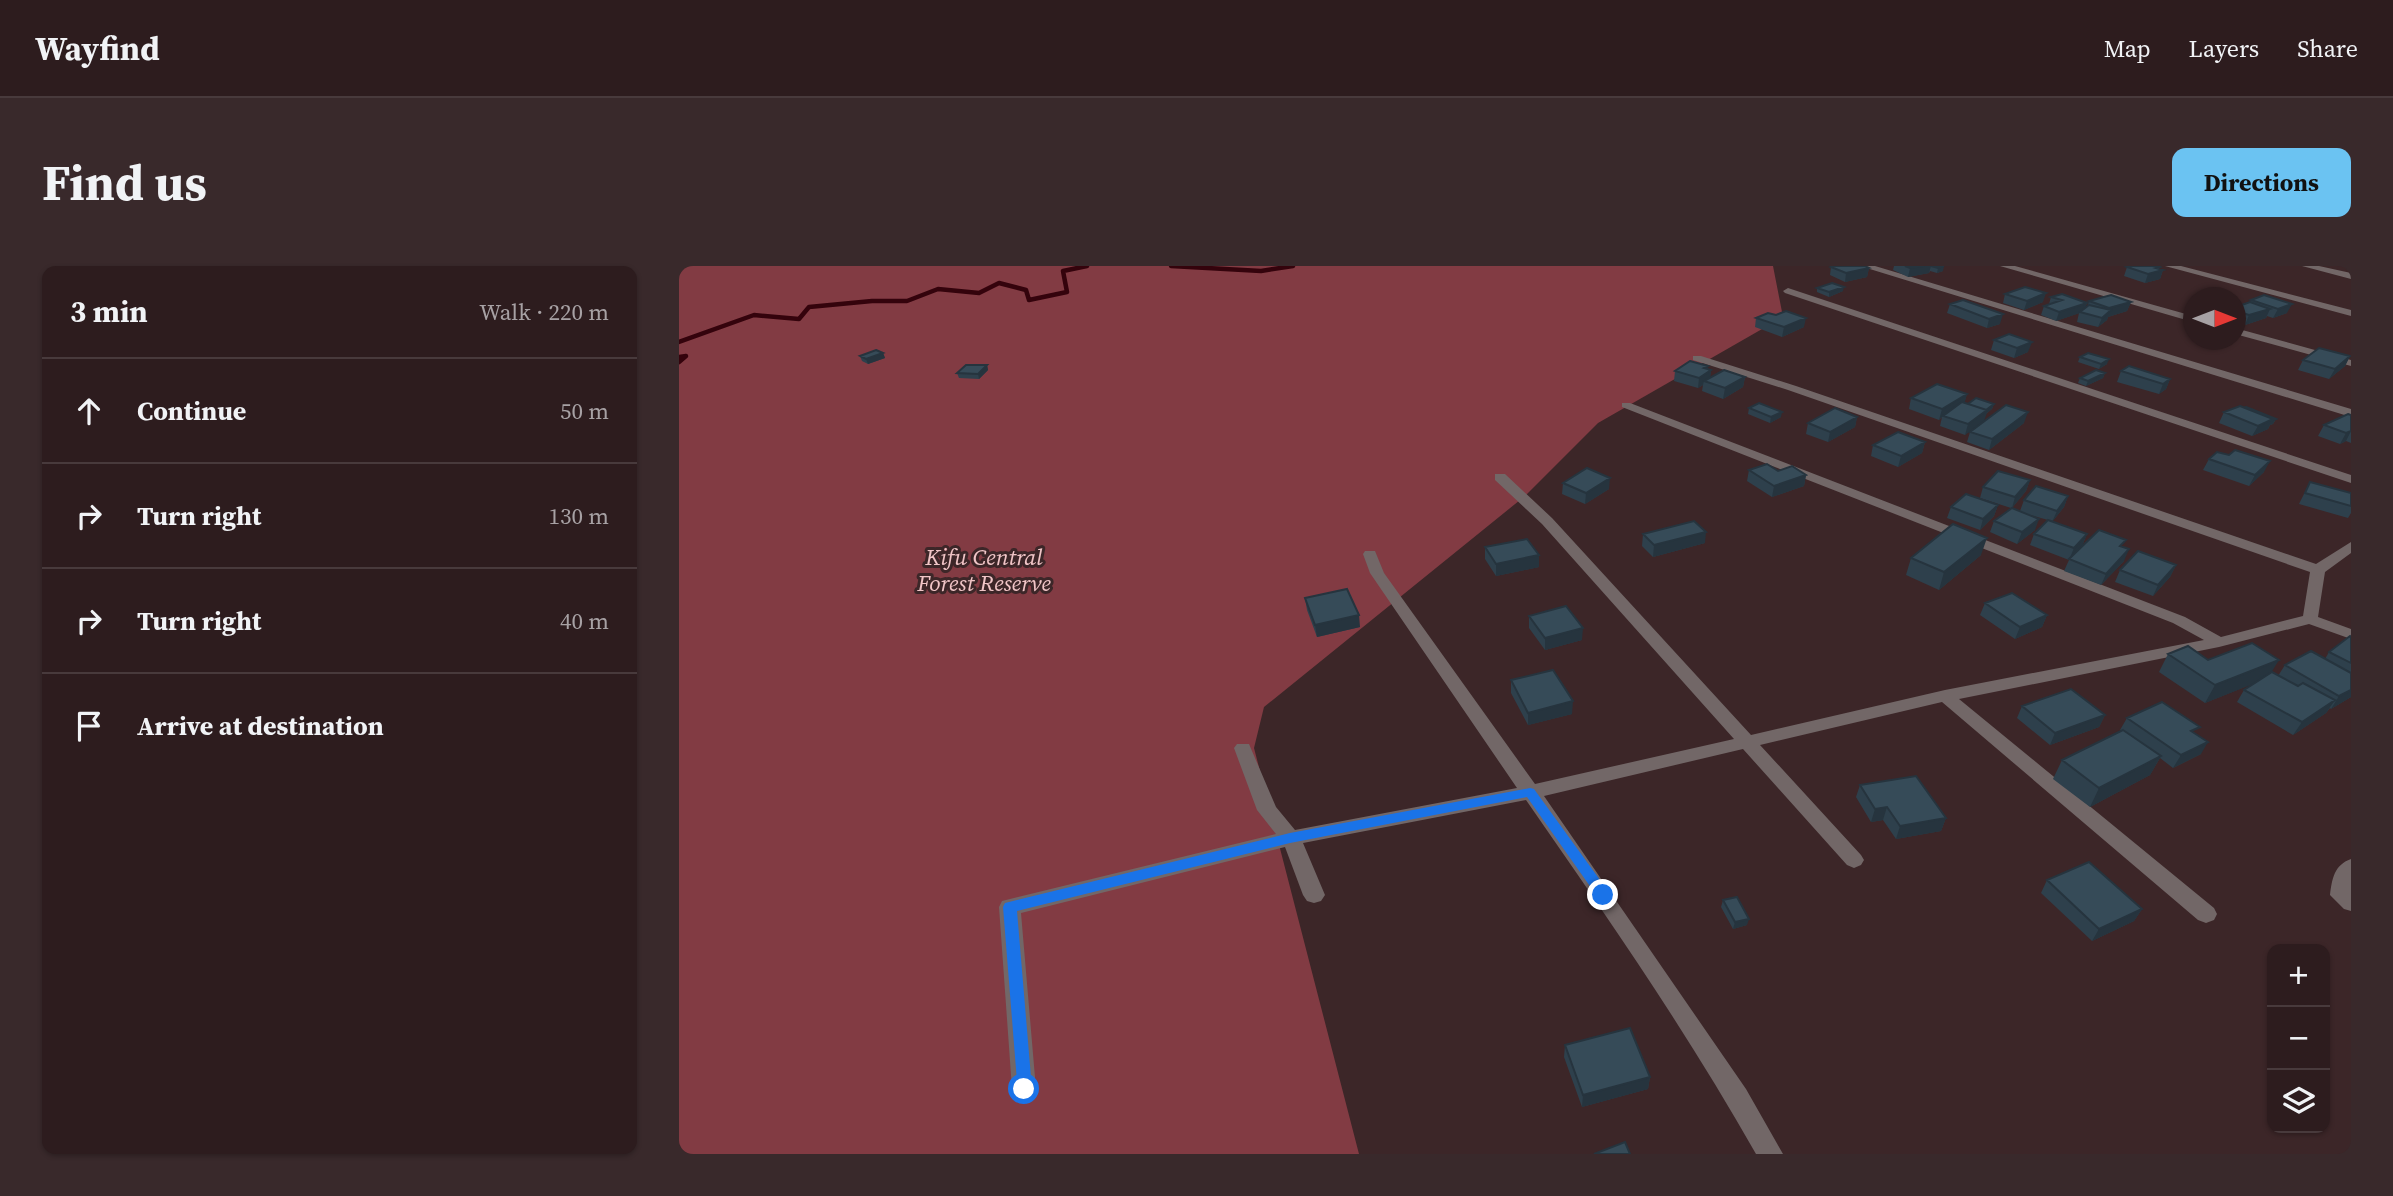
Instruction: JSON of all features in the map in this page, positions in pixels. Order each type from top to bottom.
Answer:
[{"type":"street","points":[[1865,266],[2351,413]]},
{"type":"street","points":[[2005,266],[2183,316]]},
{"type":"street","points":[[2170,266],[2351,313]]},
{"type":"street","points":[[2307,266],[2351,276]]},
{"type":"street","points":[[1788,291],[2351,479]]},
{"type":"street","points":[[2246,334],[2351,363]]},
{"type":"street","points":[[1697,358],[1792,388],[2318,570]]},
{"type":"street","points":[[1626,405],[2179,620],[2219,642]]},
{"type":"street","points":[[1500,477],[1547,522],[1854,860]]},
{"type":"street","points":[[2310,619],[2318,570],[2351,546]]},
{"type":"street","points":[[1370,554],[1377,573],[1648,962],[1737,1097],[1770,1154]]},
{"type":"street","points":[[1024,1089],[1010,907],[1290,838],[1530,792],[1945,696],[2219,642],[2310,619],[2351,634]]},
{"type":"street","points":[[1945,696],[2206,915]]},
{"type":"street","points":[[1243,748],[1267,810],[1290,838],[1314,895]]},
{"type":"street","points":[[2351,867],[2342,877],[2341,895],[2351,903]]},
{"type":"green space","name":"Kifu Central Forest Reserve","points":[[679,266],[1773,266],[1783,317],[1598,423],[1525,496],[1264,707],[1254,748],[1359,1154],[679,1154]]},
{"type":"building","points":[[2158,266],[2160,267],[2156,268],[2163,270],[2148,274],[2127,267]]},
{"type":"building","points":[[1831,267],[1869,268],[1846,273]]},
{"type":"building","points":[[1832,283],[1844,287],[1829,292],[1817,288]]},
{"type":"building","points":[[2025,287],[2046,293],[2027,301],[2005,294]]},
{"type":"building","points":[[2062,294],[2087,303],[2059,312],[2044,306],[2062,300],[2051,297]]},
{"type":"building","points":[[2111,295],[2131,302],[2109,308],[2089,301]]},
{"type":"building","points":[[2264,295],[2292,304],[2278,309],[2251,300]]},
{"type":"building","points":[[1963,300],[2003,314],[1989,319],[1950,304]]},
{"type":"building","points":[[2250,302],[2270,309],[2249,315],[2246,314],[2246,303]]},
{"type":"building","points":[[2089,305],[2111,310],[2102,318],[2080,312]]},
{"type":"building","points":[[1786,311],[1806,318],[1784,327],[1756,318],[1768,313],[1776,315]]},
{"type":"building","points":[[2009,334],[2032,342],[2017,348],[1994,340]]},
{"type":"building","points":[[2319,348],[2350,356],[2335,369],[2303,360]]},
{"type":"building","points":[[876,350],[883,353],[866,359],[860,356]]},
{"type":"building","points":[[2088,353],[2109,359],[2101,364],[2080,357]]},
{"type":"building","points":[[1690,361],[1708,366],[1704,368],[1711,370],[1699,378],[1675,371]]},
{"type":"building","points":[[966,365],[987,365],[978,374],[957,373]]},
{"type":"building","points":[[2129,366],[2170,379],[2163,384],[2121,371]]},
{"type":"building","points":[[1724,370],[1745,377],[1725,388],[1704,381]]},
{"type":"building","points":[[2096,370],[2105,373],[2088,381],[2080,378]]},
{"type":"building","points":[[1937,384],[1967,394],[1942,409],[1911,398]]},
{"type":"building","points":[[1976,398],[1994,404],[1986,410],[1968,404]]},
{"type":"building","points":[[1962,402],[1987,410],[1968,424],[1943,416]]},
{"type":"building","points":[[1759,403],[1782,412],[1771,417],[1749,408]]},
{"type":"building","points":[[2006,405],[2028,412],[1992,439],[1970,432]]},
{"type":"building","points":[[2240,406],[2273,419],[2258,426],[2224,412]]},
{"type":"building","points":[[2246,407],[2276,419],[2273,420]]},
{"type":"building","points":[[1835,408],[1857,417],[1830,432],[1808,423]]},
{"type":"building","points":[[2351,415],[2351,431],[2346,433],[2324,425]]},
{"type":"building","points":[[1898,432],[1925,442],[1901,456],[1873,445]]},
{"type":"building","points":[[2235,450],[2270,461],[2255,475],[2209,459],[2217,452],[2229,455]]},
{"type":"building","points":[[1767,464],[1778,471],[1792,466],[1806,475],[1774,486],[1749,470]]},
{"type":"building","points":[[1587,468],[1610,478],[1586,493],[1563,483]]},
{"type":"building","points":[[1998,471],[2030,480],[2015,497],[1983,487]]},
{"type":"building","points":[[2310,482],[2351,493],[2351,506],[2305,493]]},
{"type":"building","points":[[2036,486],[2068,496],[2057,511],[2024,500]]},
{"type":"building","points":[[1966,494],[1998,505],[1983,519],[1951,507]]},
{"type":"building","points":[[2012,508],[2039,519],[2022,532],[1994,521]]},
{"type":"building","points":[[2048,520],[2087,534],[2074,548],[2034,534]]},
{"type":"building","points":[[1694,521],[1706,532],[1654,545],[1643,534]]},
{"type":"building","points":[[1953,524],[1987,538],[1944,572],[1911,558]]},
{"type":"building","points":[[2099,530],[2126,540],[2120,546],[2129,549],[2106,574],[2069,559]]},
{"type":"building","points":[[1527,539],[1539,555],[1496,564],[1485,547]]},
{"type":"building","points":[[2138,551],[2176,565],[2158,585],[2120,570]]},
{"type":"building","points":[[1347,589],[1359,615],[1315,625],[1305,598]]},
{"type":"building","points":[[2012,593],[2047,615],[2020,627],[1985,603]]},
{"type":"building","points":[[1566,606],[1583,628],[1545,638],[1529,616]]},
{"type":"building","points":[[2351,637],[2351,663],[2329,652]]},
{"type":"building","points":[[2252,643],[2279,660],[2215,685],[2168,654],[2188,646],[2208,660]]},
{"type":"building","points":[[2311,651],[2351,673],[2351,690],[2339,696],[2285,665]]},
{"type":"building","points":[[1553,670],[1573,701],[1528,713],[1511,680]]},
{"type":"building","points":[[2272,672],[2298,686],[2303,683],[2335,700],[2302,722],[2244,690]]},
{"type":"building","points":[[2071,689],[2105,715],[2055,733],[2022,706]]},
{"type":"building","points":[[2162,702],[2200,727],[2191,731],[2208,742],[2181,755],[2127,718]]},
{"type":"building","points":[[2123,730],[2161,756],[2099,788],[2062,760]]},
{"type":"building","points":[[1916,776],[1946,818],[1900,826],[1887,807],[1875,809],[1860,785]]},
{"type":"building","points":[[2089,862],[2142,909],[2099,929],[2047,880]]},
{"type":"building","points":[[1737,897],[1749,919],[1735,922],[1723,900]]},
{"type":"building","points":[[1630,1028],[1650,1077],[1583,1095],[1565,1045]]},
{"type":"building","points":[[1625,1142],[1630,1154],[1594,1154]]},
{"type":"waterway","points":[[679,342],[754,315],[799,319],[809,307],[872,301],[907,301],[938,289],[979,293],[999,283],[1026,290],[1029,300],[1067,292],[1063,271],[1087,266]]},
{"type":"waterway","points":[[1171,266],[1261,271],[1293,266]]},
{"type":"waterway","points":[[679,357],[686,356],[679,362]]},
{"type":"route","points":[[1024,1089],[1010,907],[1290,838],[1530,792],[1603,895]]}]
